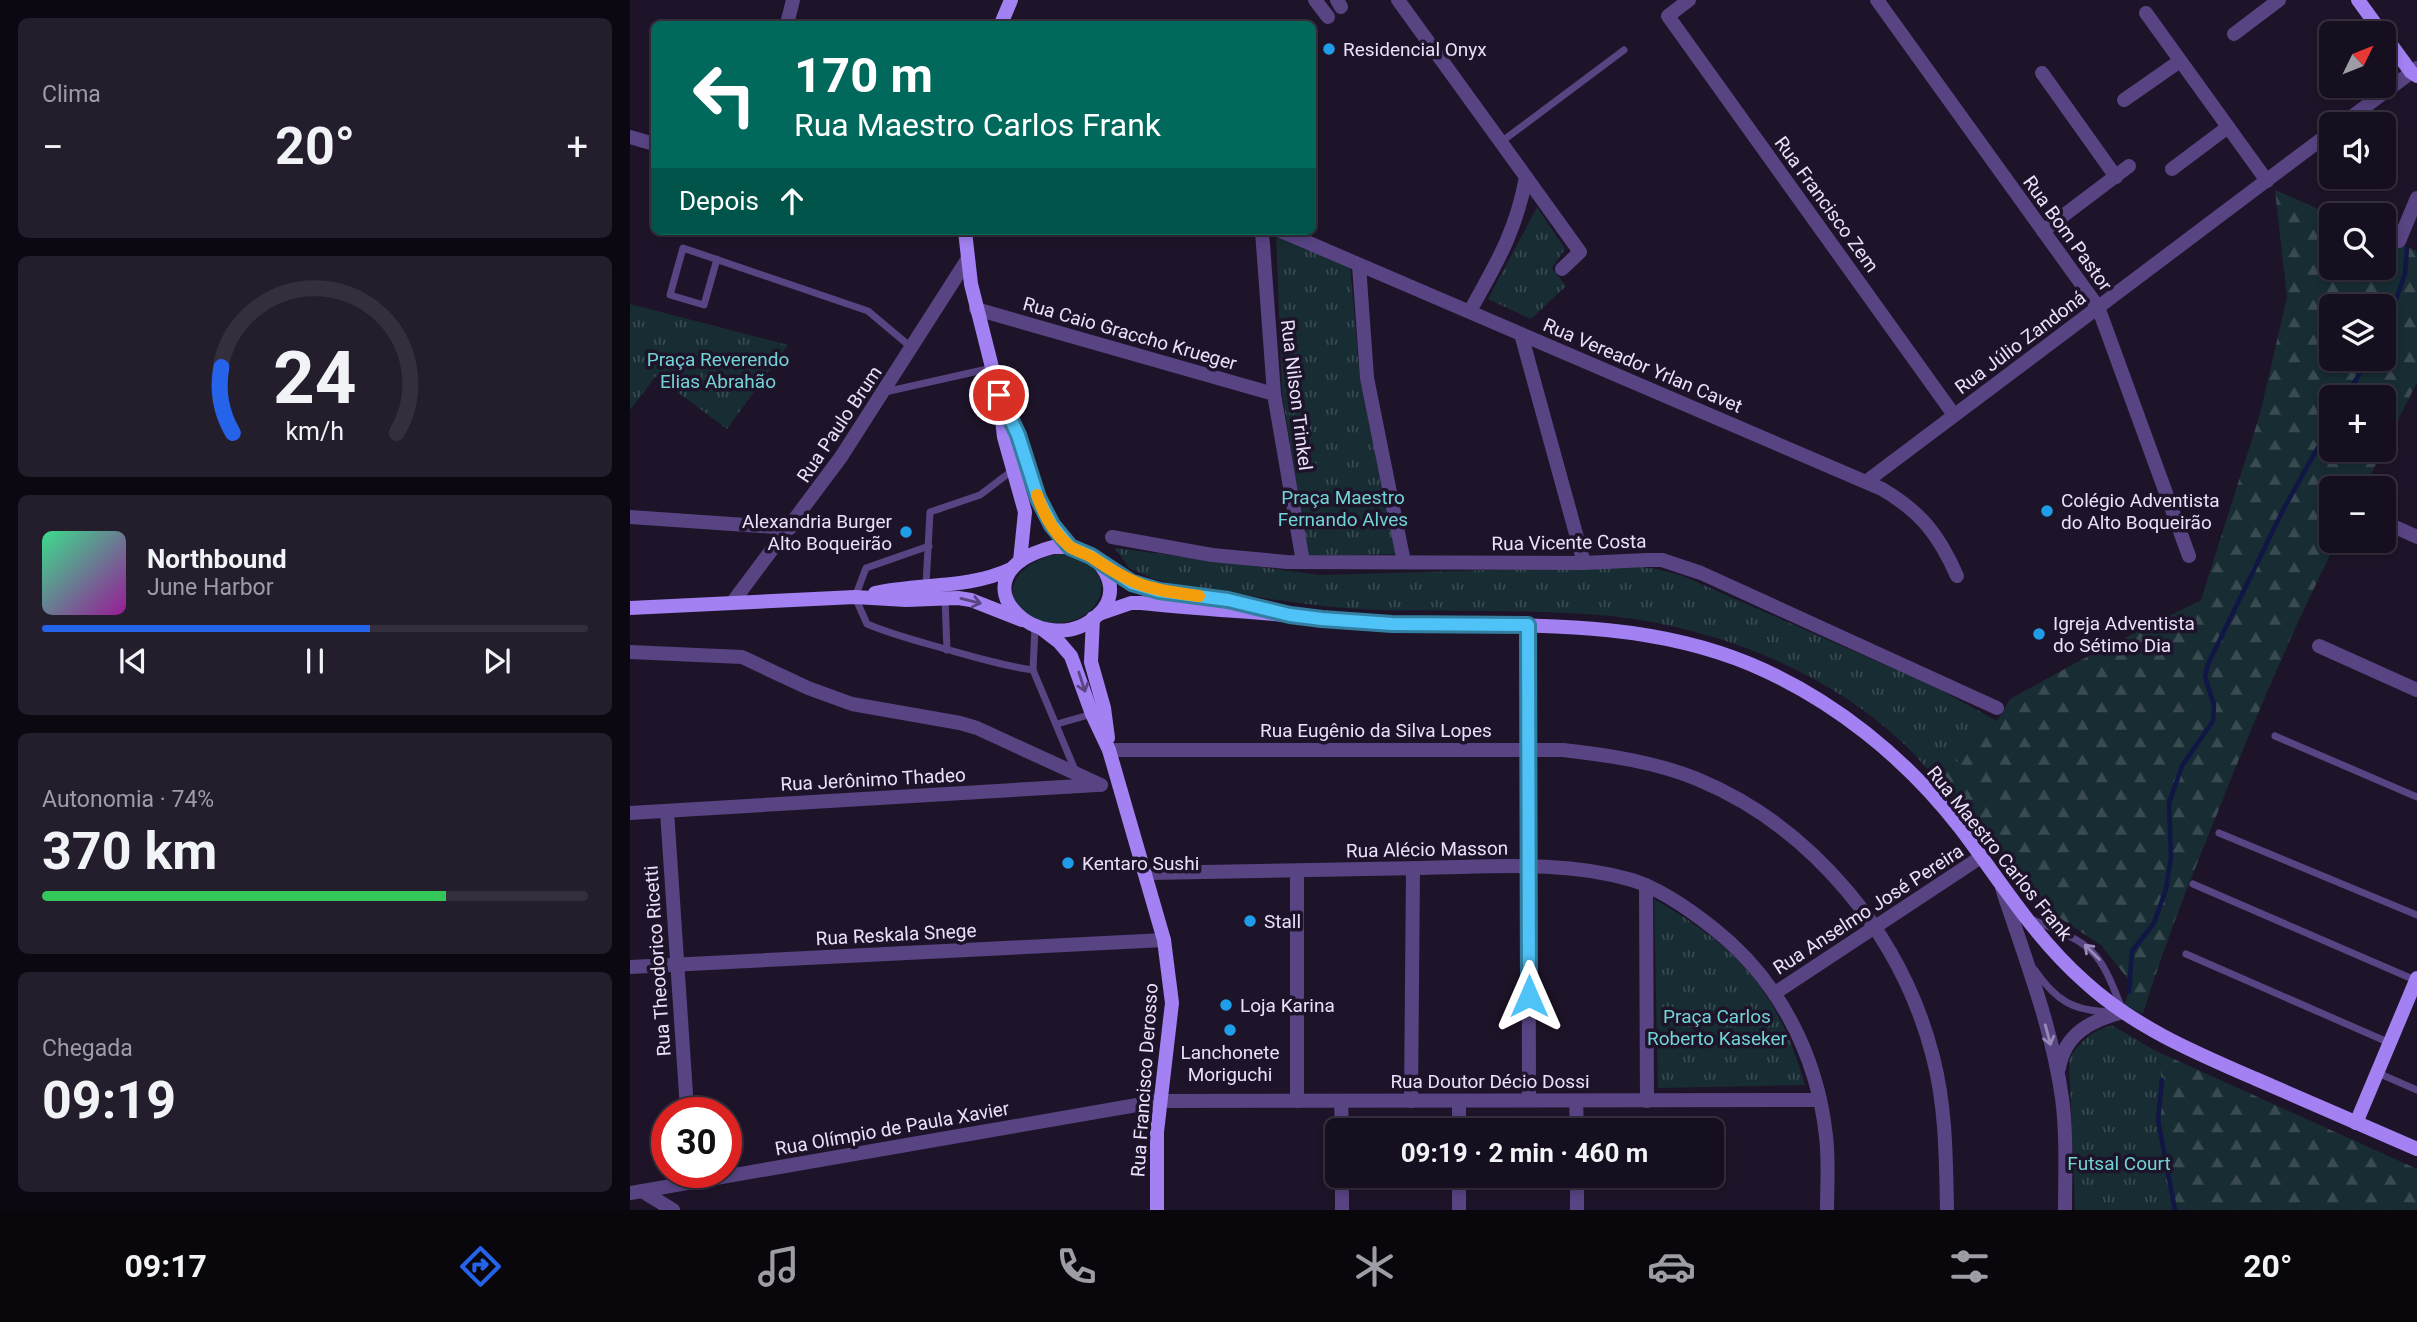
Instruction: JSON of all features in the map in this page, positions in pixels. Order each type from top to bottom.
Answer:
[{"type":"main road","points":[[1002,21],[1012,0]]},
{"type":"main road","points":[[2358,0],[2373,21]]},
{"type":"main road","points":[[2396,49],[2415,72]]},
{"type":"main road","points":[[965,235],[976,309],[999,395],[1004,437],[1025,512],[1015,565],[1005,579],[1005,591],[1010,606],[1033,626]]},
{"type":"main road","points":[[999,395],[1018,435],[1044,512],[1070,547]]},
{"type":"main road","points":[[630,608],[855,597],[906,600],[945,598],[971,600],[1033,626],[1065,629],[1080,626],[1096,616],[1107,603],[1111,589],[1108,575],[1099,562],[1070,547],[1053,547],[1034,552],[1015,565],[978,581],[905,587],[855,597]]},
{"type":"main road","name":"Rua Maestro Carlos Frank","points":[[1099,562],[1145,588],[1228,600],[1290,615]]},
{"type":"main road","name":"Rua Maestro Carlos Frank","points":[[1096,616],[1142,603],[1392,624],[1528,625],[1608,629],[1664,638],[1723,654],[1782,679],[1842,715],[1898,760],[1938,801],[2053,951],[2087,985],[2123,1012],[2186,1048],[2417,1149]]},
{"type":"main road","name":"Rua Francisco Derosso","points":[[1096,616],[1091,662],[1104,708],[1109,750]]},
{"type":"main road","name":"Rua Francisco Derosso","points":[[1033,626],[1059,642],[1071,656],[1092,714],[1109,750],[1164,940],[1172,1003],[1156,1155],[1157,1210]]},
{"type":"main road","points":[[2356,1123],[2390,1043],[2411,1009],[2416,979]]},
{"type":"street","points":[[1315,0],[1328,18]]},
{"type":"street","points":[[1398,0],[1580,252],[1562,269]]},
{"type":"street","name":"Rua Francisco Zem","points":[[1689,0],[1668,16],[1954,415]]},
{"type":"street","name":"Rua Bom Pastor","points":[[1877,0],[2098,307],[2189,556]]},
{"type":"street","points":[[2234,34],[2279,0]]},
{"type":"street","points":[[787,21],[791,1]]},
{"type":"street","points":[[2147,13],[2267,181]]},
{"type":"street","points":[[2124,100],[2180,61]]},
{"type":"street","points":[[2359,112],[2415,72]]},
{"type":"street","points":[[2042,73],[2116,177]]},
{"type":"street","points":[[2172,169],[2228,127]]},
{"type":"street","points":[[630,137],[651,143]]},
{"type":"street","name":"Rua Júlio Zandoná","points":[[1867,481],[2319,141]]},
{"type":"street","points":[[2043,231],[2129,166]]},
{"type":"street","points":[[1470,312],[1512,232],[1526,177]]},
{"type":"street","points":[[2399,241],[2417,198]]},
{"type":"street","name":"Rua Nilson Trinkel","points":[[1262,235],[1274,394],[1303,562]]},
{"type":"street","name":"Rua Vereador Yrlan Cavet","points":[[1290,235],[1867,481],[1896,497],[1929,526],[1940,541],[1957,576]]},
{"type":"street","name":"Rua Paulo Brum","points":[[732,603],[790,528],[885,392],[967,260]]},
{"type":"street","points":[[1359,265],[1367,378],[1404,562]]},
{"type":"street","name":"Rua Caio Graccho Krueger","points":[[976,309],[1274,394]]},
{"type":"street","points":[[1521,334],[1584,562]]},
{"type":"street","points":[[630,517],[790,528]]},
{"type":"street","points":[[2396,527],[2417,537]]},
{"type":"street","name":"Rua Vicente Costa","points":[[1112,537],[1212,555],[1303,562],[1662,560],[1680,565],[1997,708]]},
{"type":"street","points":[[1528,625],[1529,1101]]},
{"type":"street","points":[[2319,646],[2417,690]]},
{"type":"street","points":[[630,652],[742,657],[807,688],[852,704],[960,723],[977,729],[1101,785]]},
{"type":"street","name":"Rua Eugênio da Silva Lopes","points":[[1109,750],[1563,750],[1627,759],[1695,778],[1724,791],[1751,807],[1810,852],[1853,897],[1875,927],[1912,999],[1933,1056],[1944,1118],[1947,1210]]},
{"type":"street","name":"Rua Jerônimo Thadeo","points":[[630,813],[1119,783]]},
{"type":"street","name":"Rua Theodorico Ricetti","points":[[667,811],[686,1097]]},
{"type":"street","name":"Rua Anselmo José Pereira","points":[[1776,993],[1981,857]]},
{"type":"street","name":"Rua Alécio Masson","points":[[1146,873],[1528,866],[1595,872],[1646,885],[1685,907],[1723,935],[1757,968],[1776,993],[1795,1028],[1820,1100],[1826,1139],[1827,1210]]},
{"type":"street","points":[[1411,1101],[1413,868]]},
{"type":"street","points":[[1297,871],[1297,1101]]},
{"type":"street","points":[[1646,885],[1647,1101]]},
{"type":"street","points":[[2001,885],[2058,1073],[2064,1121],[2065,1210]]},
{"type":"street","name":"Rua Reskala Snege","points":[[630,967],[1164,940]]},
{"type":"street","points":[[2058,1073],[2061,1055],[2078,1032],[2104,1017],[2123,1012]]},
{"type":"street","name":"Rua Doutor Décio Dossi","points":[[1160,1101],[1820,1100]]},
{"type":"street","name":"Rua Olímpio de Paula Xavier","points":[[636,1192],[1160,1101]]},
{"type":"street","points":[[1341,1101],[1342,1118]]},
{"type":"street","points":[[1459,1101],[1459,1118]]},
{"type":"street","points":[[1576,1101],[1577,1118]]},
{"type":"street","points":[[1342,1188],[1342,1210]]},
{"type":"street","points":[[1459,1188],[1459,1210]]},
{"type":"street","points":[[1577,1188],[1577,1210]]},
{"type":"street","points":[[636,1192],[673,1210]]},
{"type":"lane","points":[[1501,142],[1624,50]]},
{"type":"lane","points":[[717,259],[704,305],[670,295],[683,248],[717,259],[868,311],[913,348]]},
{"type":"lane","points":[[885,392],[992,368]]},
{"type":"lane","points":[[926,585],[930,512],[980,495],[1014,470]]},
{"type":"lane","points":[[929,546],[866,568],[855,597],[867,624],[947,650],[1009,667],[1033,670]]},
{"type":"lane","points":[[945,598],[947,650]]},
{"type":"lane","points":[[1033,626],[1033,670],[1076,773]]},
{"type":"lane","points":[[1057,724],[1092,714]]},
{"type":"lane","points":[[2275,736],[2417,797]]},
{"type":"lane","points":[[2219,833],[2417,915]]},
{"type":"lane","points":[[2193,884],[2416,979]]},
{"type":"lane","points":[[2023,952],[2049,989],[2070,1005],[2094,1011],[2123,1012],[2108,972],[2094,952],[2070,935],[2024,916]]},
{"type":"lane","points":[[2186,954],[2390,1043]]},
{"type":"lane","points":[[2377,1073],[2417,1090]]},
{"type":"green space","points":[[2275,190],[2319,209],[2319,280],[2396,280],[2396,243],[2417,251],[2417,382],[2396,425],[2396,385],[2319,385],[2319,462],[2377,462],[2370,476],[2319,476],[2319,553],[2331,553],[2245,744],[2178,913],[2143,1014],[2124,1005],[2132,984],[2101,945],[2038,904],[2021,889],[1938,781],[1997,721],[2010,699],[2201,600],[2260,414],[2287,297]]},
{"type":"green space","points":[[1537,207],[1565,249],[1552,268],[1566,286],[1531,319],[1488,299]]},
{"type":"green space","name":"Praça Maestro Fernando Alves","points":[[1276,235],[1350,266],[1360,379],[1396,554],[1308,556],[1282,392]]},
{"type":"green space","name":"Praça Reverendo Elias Abrahão","points":[[630,304],[788,345],[727,429],[656,376],[630,410]]},
{"type":"green space","points":[[1115,548],[1321,575],[1633,566],[1657,569],[1683,576],[1935,687],[1997,721],[1938,781],[1902,742],[1837,692],[1762,654],[1681,628],[1600,615],[1517,611],[1378,610],[1250,596],[1151,578],[1129,568]]},
{"type":"green space","points":[[1066,553],[1085,562],[1097,573],[1101,585],[1099,598],[1092,609],[1080,618],[1063,623],[1044,622],[1029,616],[1014,599],[1016,579],[1033,563],[1055,554]]},
{"type":"green space","name":"Praça Carlos Roberto Kaseker","points":[[1654,899],[1710,935],[1751,975],[1782,1023],[1805,1085],[1658,1088]]},
{"type":"green space","name":"Futsal Court","points":[[2113,1026],[2156,1051],[2162,1080],[2158,1120],[2175,1210],[2075,1210],[2069,1060],[2087,1037],[2100,1029]]},
{"type":"green space","points":[[2156,1051],[2417,1169],[2417,1210],[2176,1210],[2158,1120],[2162,1080]]},
{"type":"waterway","points":[[2396,299],[2405,274],[2407,248]]},
{"type":"waterway","points":[[2353,385],[2361,371]]},
{"type":"waterway","points":[[2129,992],[2132,951],[2154,923],[2166,889],[2171,857],[2169,803],[2182,766],[2213,721],[2214,705],[2205,677],[2208,664],[2283,510],[2319,446]]},
{"type":"waterway","points":[[2162,1080],[2158,1120],[2175,1210]]},
{"type":"slow traffic","points":[[1037,495],[1052,525],[1070,547],[1091,556],[1120,576],[1145,588],[1199,596]]},
{"type":"place","name":"Residencial Onyx","points":[[1329,49]]},
{"type":"place","name":"Colégio Adventista do Alto Boqueirão","points":[[2047,511]]},
{"type":"place","name":"Alexandria Burger Alto Boqueirão","points":[[906,532]]},
{"type":"place","name":"Igreja Adventista do Sétimo Dia","points":[[2039,634]]},
{"type":"place","name":"Kentaro Sushi","points":[[1068,863]]},
{"type":"place","name":"Stall","points":[[1250,921]]},
{"type":"place","name":"Loja Karina","points":[[1226,1005]]},
{"type":"place","name":"Lanchonete Moriguchi","points":[[1230,1030]]},
{"type":"route","points":[[999,395],[1018,435],[1038,498],[1052,525],[1070,547],[1091,556],[1132,583],[1159,591],[1228,600],[1290,615],[1322,619],[1392,624],[1528,625],[1529,996]]}]
